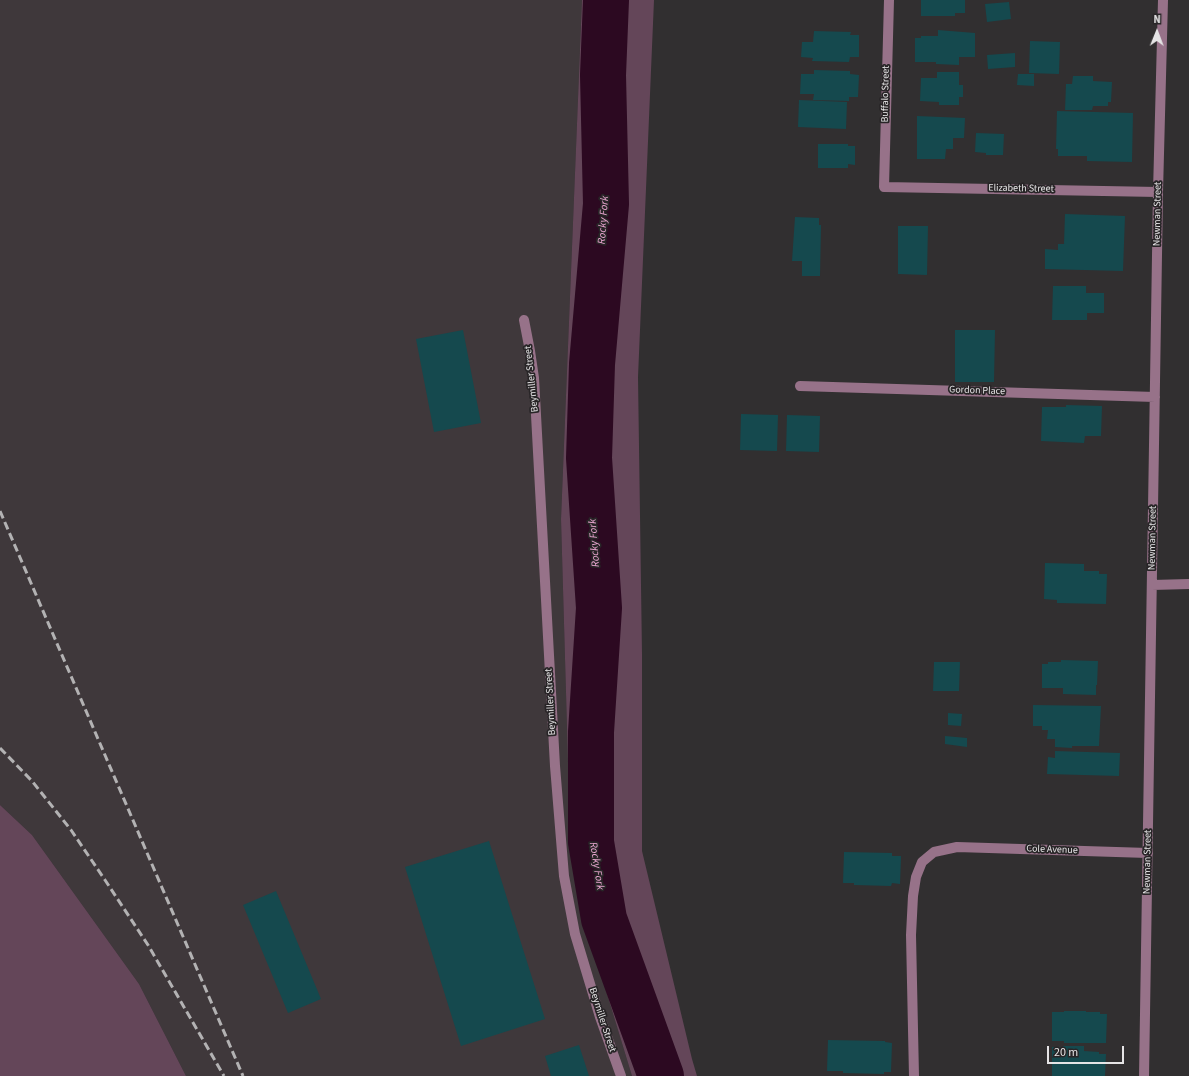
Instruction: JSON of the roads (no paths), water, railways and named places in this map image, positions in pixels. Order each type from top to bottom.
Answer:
[{"type":"street","name":"Buffalo Street","points":[[884,187],[889,0]]},
{"type":"street","name":"Newman Street","points":[[1144,1076],[1158,192],[1164,0]]},
{"type":"street","name":"Elizabeth Street","points":[[884,187],[1158,192]]},
{"type":"street","name":"Beymiller Street","points":[[524,320],[534,378],[554,758],[564,876],[575,934],[600,1017],[621,1076]]},
{"type":"street","name":"Gordon Place","points":[[800,386],[1155,397]]},
{"type":"street","points":[[1152,585],[1189,584]]},
{"type":"street","name":"Cole Avenue","points":[[914,1076],[911,935],[913,896],[916,878],[922,862],[934,852],[957,847],[1148,853]]},
{"type":"waterway","name":"Rocky Fork","points":[[606,0],[603,75],[606,204],[592,364],[589,458],[599,608],[591,732],[591,842],[604,919],[661,1076]]},
{"type":"railway","points":[[0,511],[243,1076]]},
{"type":"railway","points":[[0,748],[32,781],[71,830],[148,945],[224,1076]]}]
